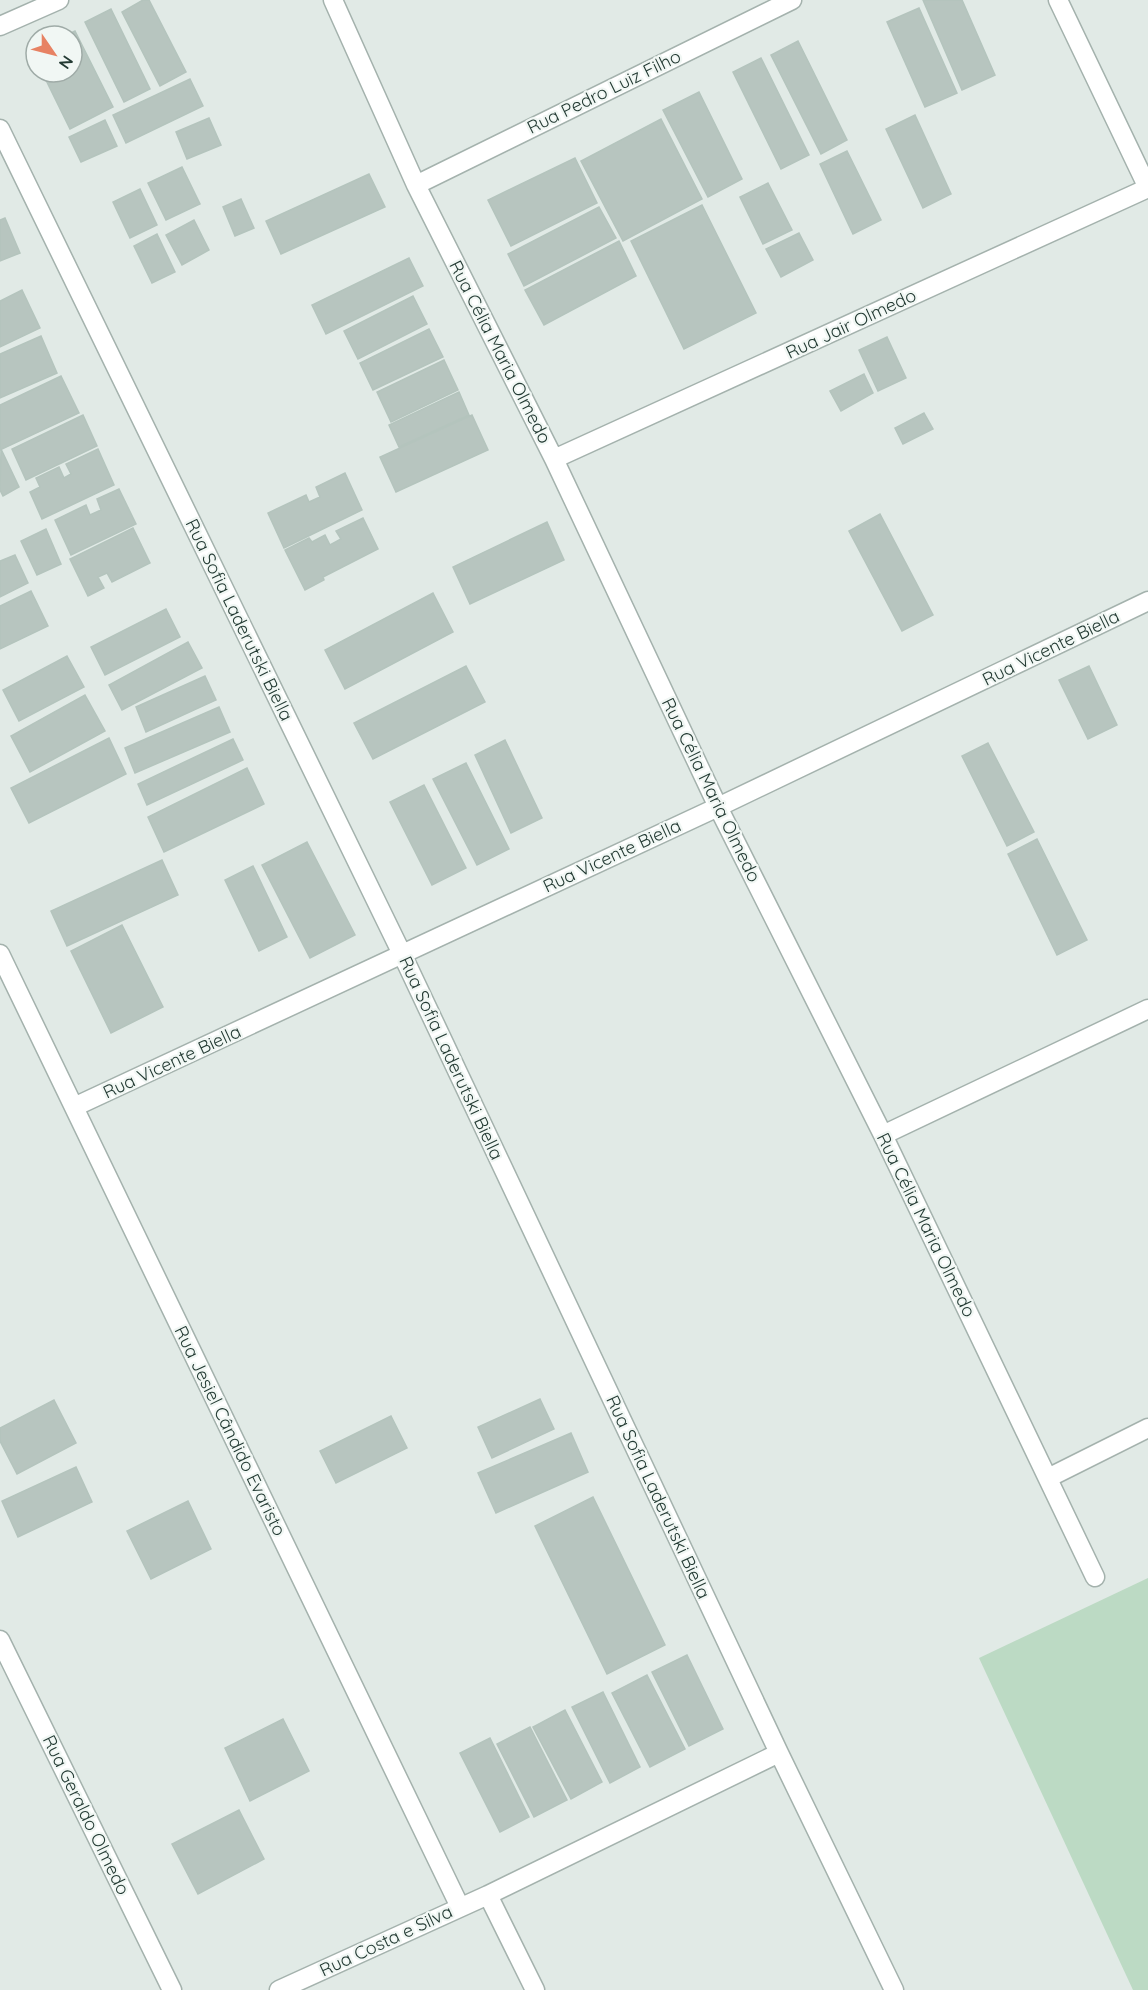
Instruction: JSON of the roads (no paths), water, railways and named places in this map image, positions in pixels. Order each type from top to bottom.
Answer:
[{"type":"street","points":[[0,26],[59,0]]},
{"type":"street","name":"Rua Célia Maria Olmedo","points":[[333,0],[416,185],[554,459],[718,807],[883,1135],[1095,1576]]},
{"type":"street","name":"Rua Pedro Luiz Filho","points":[[416,185],[792,0]]},
{"type":"street","points":[[1058,0],[1148,188]]},
{"type":"street","name":"Rua Sofia Laderutski Biella","points":[[0,129],[402,954],[778,1753],[894,1990]]},
{"type":"street","name":"Rua Jair Olmedo","points":[[554,459],[1148,188]]},
{"type":"street","name":"Rua Vicente Biella","points":[[74,1107],[718,807],[1148,601]]},
{"type":"street","name":"Rua Jesiel Cândido Evaristo","points":[[0,954],[460,1907]]},
{"type":"street","points":[[883,1135],[1148,1009]]},
{"type":"street","points":[[1048,1478],[1148,1428]]},
{"type":"street","name":"Rua Geraldo Olmedo","points":[[0,1640],[172,1990]]},
{"type":"street","name":"Rua Costa e Silva","points":[[280,1990],[488,1895],[778,1753]]},
{"type":"street","points":[[488,1895],[535,1990]]}]
